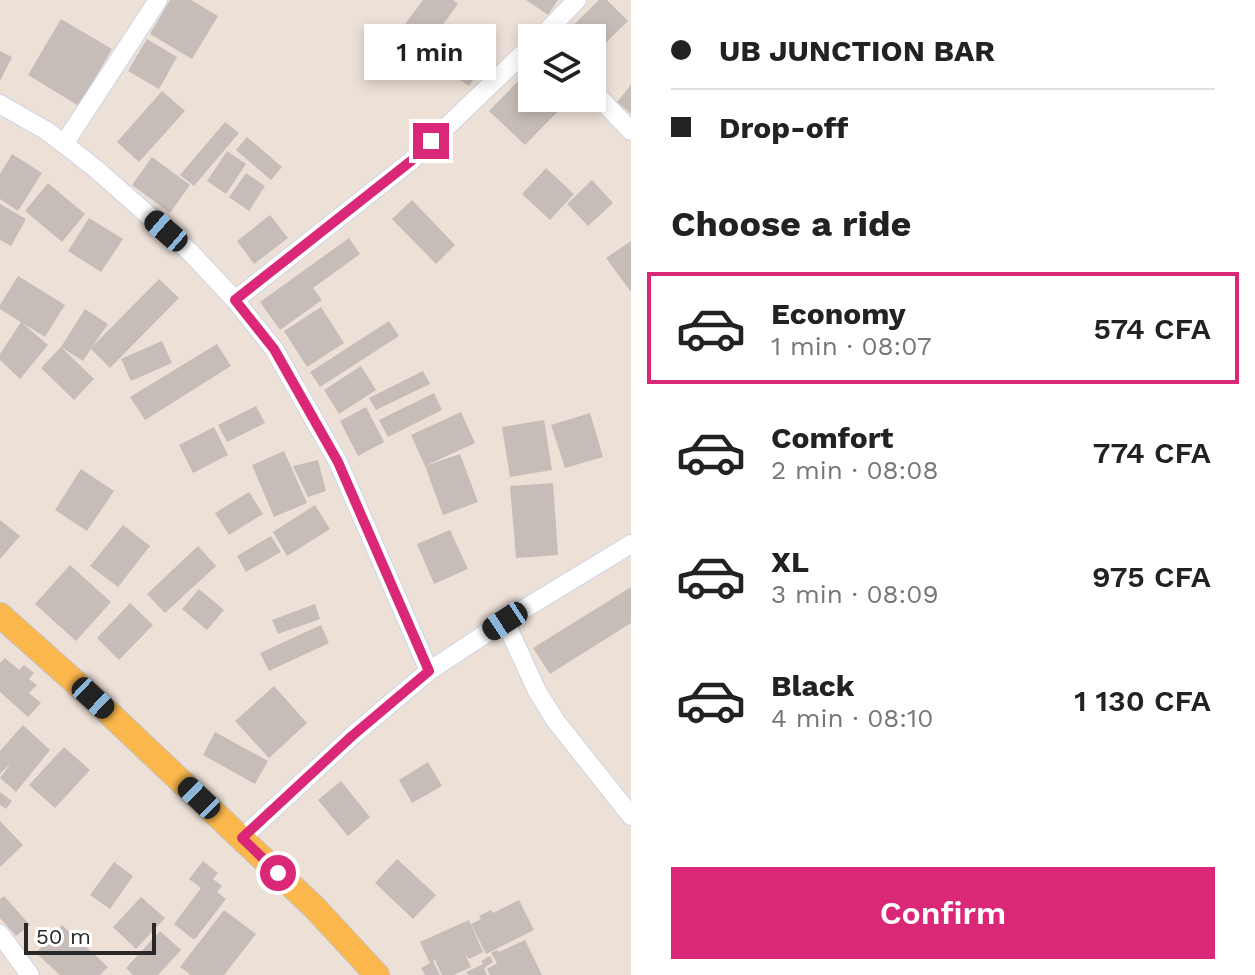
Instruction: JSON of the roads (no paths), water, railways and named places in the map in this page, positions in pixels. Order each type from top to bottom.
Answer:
[{"type":"main road","points":[[0,615],[242,838],[315,908],[377,975]]},
{"type":"street","points":[[64,144],[158,0]]},
{"type":"street","points":[[554,24],[577,0]]},
{"type":"street","points":[[235,300],[411,161],[518,60]]},
{"type":"street","points":[[0,104],[64,144],[190,252],[235,300],[274,349],[338,462],[429,671]]},
{"type":"street","points":[[606,105],[631,131]]},
{"type":"street","points":[[242,838],[352,736],[429,671],[631,544]]},
{"type":"street","points":[[505,621],[537,691],[555,720],[631,816]]},
{"type":"street","points":[[0,934],[30,975]]}]
